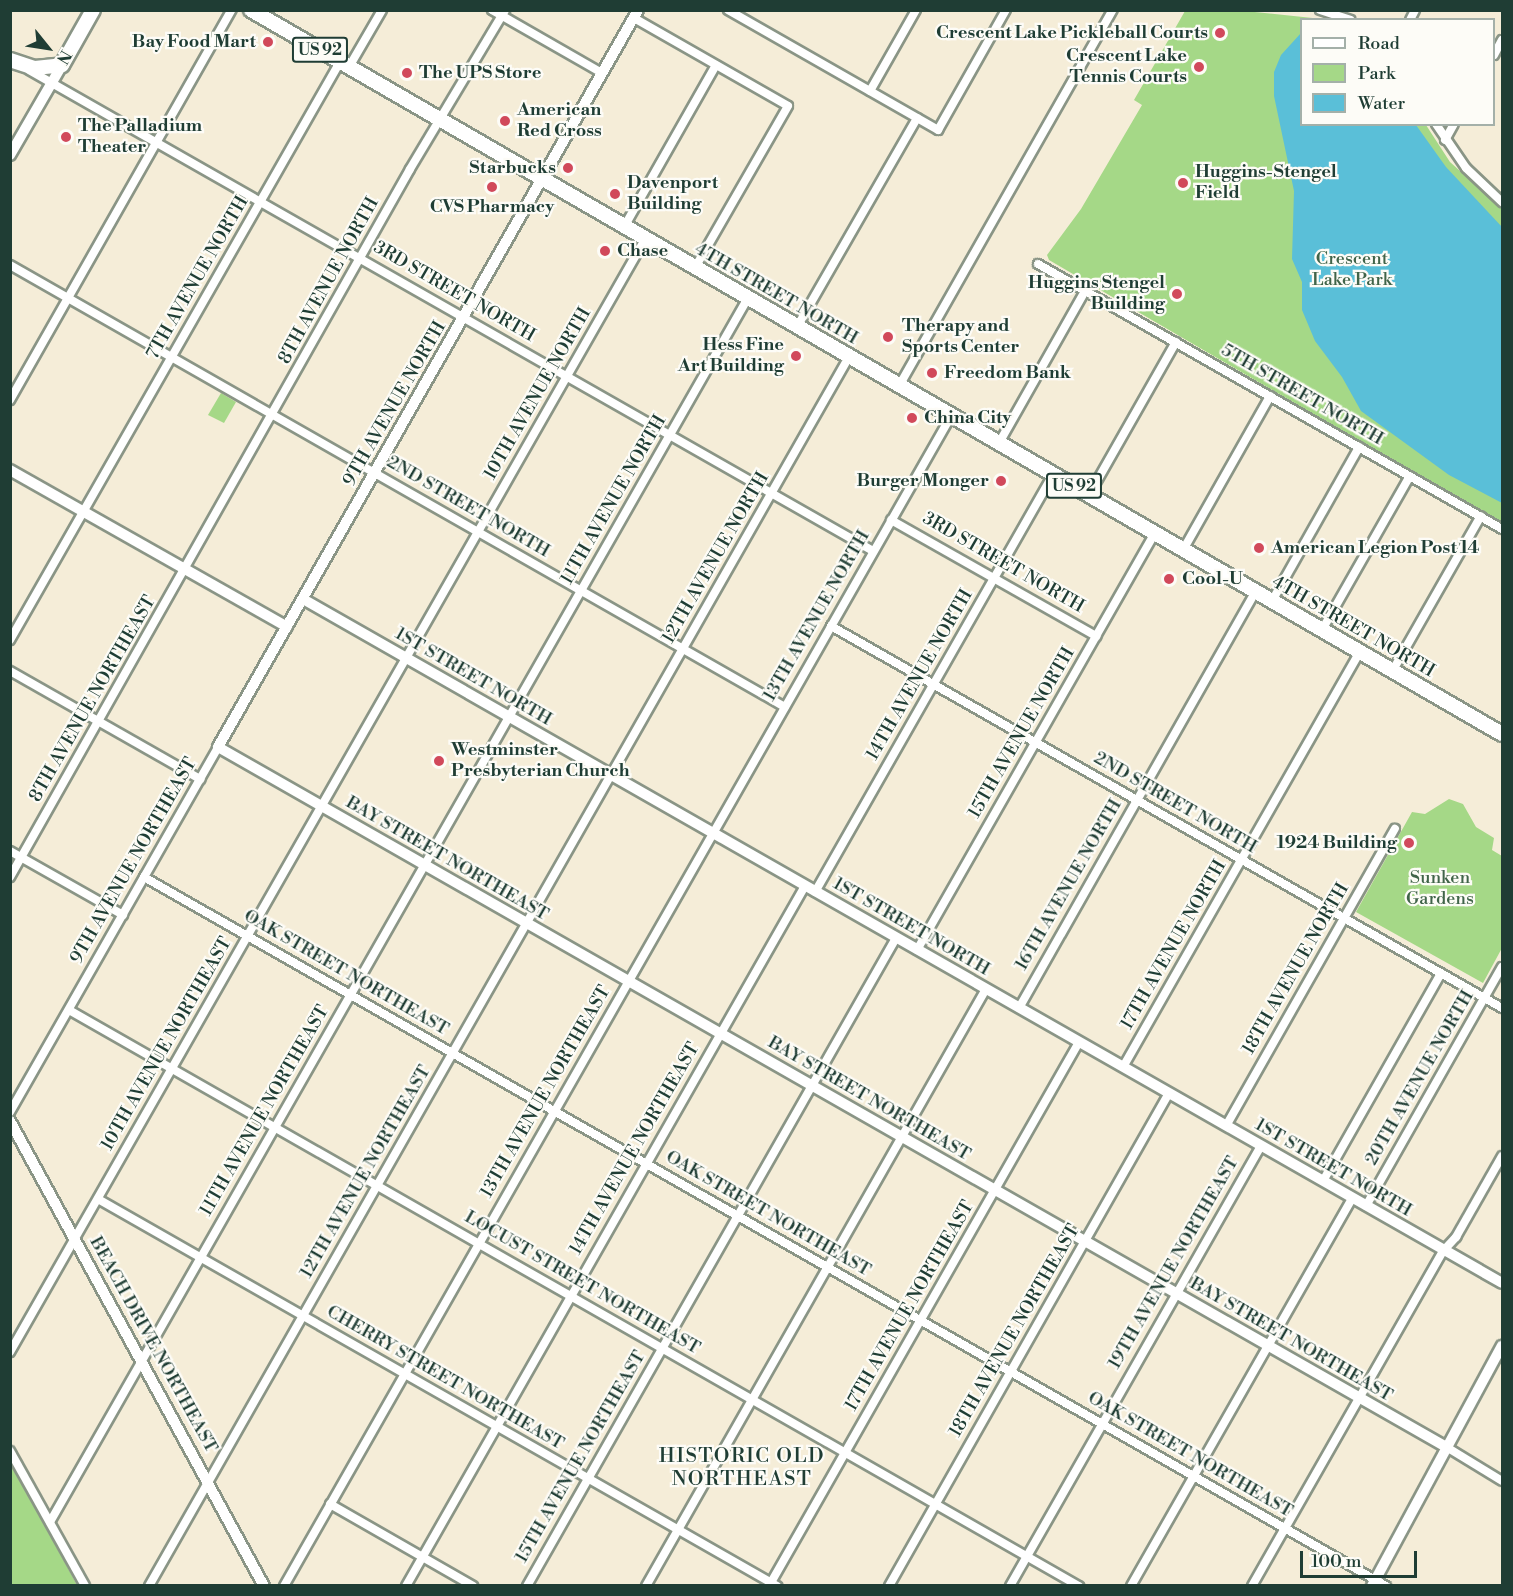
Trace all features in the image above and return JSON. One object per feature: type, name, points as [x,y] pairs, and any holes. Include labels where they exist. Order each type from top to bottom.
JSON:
[{"type":"main road","points":[[62,65],[93,10]]},
{"type":"main road","name":"4TH STREET NORTH","points":[[255,12],[1503,734]]},
{"type":"main road","name":"3RD STREET NORTH","points":[[14,62],[46,69],[62,65]]},
{"type":"street","points":[[10,400],[232,10]]},
{"type":"street","name":"7TH AVENUE NORTH","points":[[10,640],[260,202],[345,64],[382,10]]},
{"type":"street","points":[[492,10],[504,13],[603,73]]},
{"type":"street","points":[[728,10],[938,130],[1006,10]]},
{"type":"street","points":[[870,92],[916,10]]},
{"type":"street","points":[[899,386],[1113,10]]},
{"type":"street","points":[[1320,10],[1344,18]]},
{"type":"street","name":"8TH AVENUE NORTH","points":[[186,569],[360,258],[504,13]]},
{"type":"street","points":[[636,14],[716,65],[788,106],[695,268]]},
{"type":"street","name":"9TH AVENUE NORTH","points":[[287,627],[636,14]]},
{"type":"street","points":[[1495,53],[1503,40]]},
{"type":"street","name":"3RD STREET NORTH","points":[[14,62],[873,551]]},
{"type":"street","points":[[10,155],[62,65]]},
{"type":"street","points":[[624,227],[716,65]]},
{"type":"street","points":[[797,327],[917,118]]},
{"type":"street","points":[[1437,126],[1466,168],[1503,202]]},
{"type":"street","points":[[1445,140],[1453,126]]},
{"type":"street","name":"10TH AVENUE NORTH","points":[[406,658],[645,239]]},
{"type":"street","name":"5TH STREET NORTH","points":[[1038,264],[1503,528]]},
{"type":"street","name":"2ND STREET NORTH","points":[[10,266],[785,707]]},
{"type":"street","points":[[999,443],[1085,291]]},
{"type":"street","name":"11TH AVENUE NORTH","points":[[509,717],[748,298]]},
{"type":"street","points":[[1089,495],[1176,342]]},
{"type":"street","name":"12TH AVENUE NORTH","points":[[611,775],[849,357]]},
{"type":"street","points":[[1183,550],[1270,396]]},
{"type":"street","name":"13TH AVENUE NORTH","points":[[713,833],[951,416]]},
{"type":"street","points":[[1272,600],[1359,447]]},
{"type":"street","points":[[10,470],[287,627]]},
{"type":"street","name":"14TH AVENUE NORTH","points":[[815,892],[1053,475]]},
{"type":"street","points":[[1322,630],[1410,476]]},
{"type":"street","points":[[1393,670],[1481,516]]},
{"type":"street","name":"3RD STREET NORTH","points":[[891,520],[1096,636]]},
{"type":"street","name":"15TH AVENUE NORTH","points":[[917,950],[1155,533]]},
{"type":"street","name":"8TH AVENUE NORTHEAST","points":[[10,877],[186,569]]},
{"type":"street","name":"16TH AVENUE NORTH","points":[[1019,1008],[1256,591]]},
{"type":"street","name":"1ST STREET NORTH","points":[[303,599],[1503,1283]]},
{"type":"street","name":"2ND STREET NORTH","points":[[831,626],[1503,1008]]},
{"type":"street","name":"9TH AVENUE NORTHEAST","points":[[10,1112],[287,627]]},
{"type":"street","name":"17TH AVENUE NORTH","points":[[1123,1067],[1360,652]]},
{"type":"street","name":"10TH AVENUE NORTHEAST","points":[[10,1352],[406,658]]},
{"type":"street","points":[[10,671],[200,779]]},
{"type":"street","name":"11TH AVENUE NORTHEAST","points":[[50,1522],[509,717]]},
{"type":"street","name":"BAY STREET NORTHEAST","points":[[218,747],[1503,1481]]},
{"type":"street","name":"12TH AVENUE NORTHEAST","points":[[149,1586],[611,775]]},
{"type":"street","name":"18TH AVENUE NORTH","points":[[1226,1126],[1395,829]]},
{"type":"street","name":"13TH AVENUE NORTHEAST","points":[[284,1586],[713,833]]},
{"type":"street","points":[[10,851],[123,915]]},
{"type":"street","name":"OAK STREET NORTHEAST","points":[[144,877],[1285,1528],[1373,1582],[1386,1586]]},
{"type":"street","name":"14TH AVENUE NORTHEAST","points":[[406,1586],[805,886]]},
{"type":"street","name":"15TH AVENUE NORTHEAST","points":[[526,1586],[896,938]]},
{"type":"street","name":"20TH AVENUE NORTH","points":[[1366,1206],[1503,967]]},
{"type":"street","points":[[1323,1181],[1441,973]]},
{"type":"street","points":[[646,1586],[986,989]]},
{"type":"street","name":"LOCUST STREET NORTHEAST","points":[[69,1010],[1079,1586]]},
{"type":"street","name":"17TH AVENUE NORTHEAST","points":[[772,1584],[1079,1042]]},
{"type":"street","name":"18TH AVENUE NORTHEAST","points":[[889,1586],[1169,1094]]},
{"type":"street","name":"BEACH DRIVE NORTHEAST","points":[[10,1121],[209,1481],[264,1586]]},
{"type":"street","name":"19TH AVENUE NORTHEAST","points":[[1010,1586],[1261,1146]]},
{"type":"street","points":[[1252,1586],[1444,1250],[1456,1237],[1503,1156]]},
{"type":"street","points":[[1131,1586],[1352,1198]]},
{"type":"street","name":"CHERRY STREET NORTHEAST","points":[[98,1199],[772,1584]]},
{"type":"street","points":[[1373,1582],[1503,1346]]},
{"type":"street","points":[[10,1451],[85,1586]]},
{"type":"street","points":[[330,1504],[473,1586]]},
{"type":"green space","name":"Crescent Lake Park","points":[[1185,11],[1245,11],[1312,18],[1300,18],[1300,126],[1427,126],[1450,162],[1502,209],[1502,524],[1049,260],[1047,255],[1081,209],[1142,105],[1134,100]]},
{"type":"green space","points":[[221,393],[236,402],[224,423],[208,415]]},
{"type":"green space","name":"Sunken Gardens","points":[[1449,799],[1463,804],[1476,827],[1494,838],[1492,850],[1502,856],[1502,948],[1483,983],[1356,912],[1412,812],[1425,814]]},
{"type":"green space","points":[[11,1462],[77,1585],[11,1585]]},
{"type":"water","points":[[1300,34],[1300,126],[1417,126],[1446,167],[1502,227],[1502,503],[1449,475],[1361,411],[1342,377],[1315,341],[1302,310],[1302,282],[1292,259],[1294,191],[1274,96],[1274,72],[1281,55]]},
{"type":"place","name":"Crescent Lake Pickleball Courts","points":[[1220,33]]},
{"type":"place","name":"Bay Food Mart","points":[[268,42]]},
{"type":"place","name":"Crescent Lake Tennis Courts","points":[[1199,67]]},
{"type":"place","name":"The UPS Store","points":[[407,73]]},
{"type":"place","name":"American Red Cross","points":[[505,121]]},
{"type":"place","name":"The Palladium Theater","points":[[66,137]]},
{"type":"place","name":"Starbucks","points":[[568,168]]},
{"type":"place","name":"Huggins-Stengel Field","points":[[1183,183]]},
{"type":"place","name":"CVS Pharmacy","points":[[492,187]]},
{"type":"place","name":"Davenport Building","points":[[615,194]]},
{"type":"place","name":"Chase","points":[[605,251]]},
{"type":"place","name":"Huggins Stengel Building","points":[[1177,294]]},
{"type":"place","name":"Therapy and Sports Center","points":[[888,337]]},
{"type":"place","name":"Hess Fine Art Building","points":[[796,356]]},
{"type":"place","name":"Freedom Bank","points":[[932,373]]},
{"type":"place","name":"China City","points":[[912,418]]},
{"type":"place","name":"Burger Monger","points":[[1001,481]]},
{"type":"place","name":"American Legion Post 14","points":[[1259,548]]},
{"type":"place","name":"Cool-U","points":[[1169,579]]},
{"type":"place","name":"Westminster Presbyterian Church","points":[[439,761]]},
{"type":"place","name":"1924 Building","points":[[1409,843]]},
{"type":"district","name":"HISTORIC OLD NORTHEAST","points":[[742,1468]]}]
